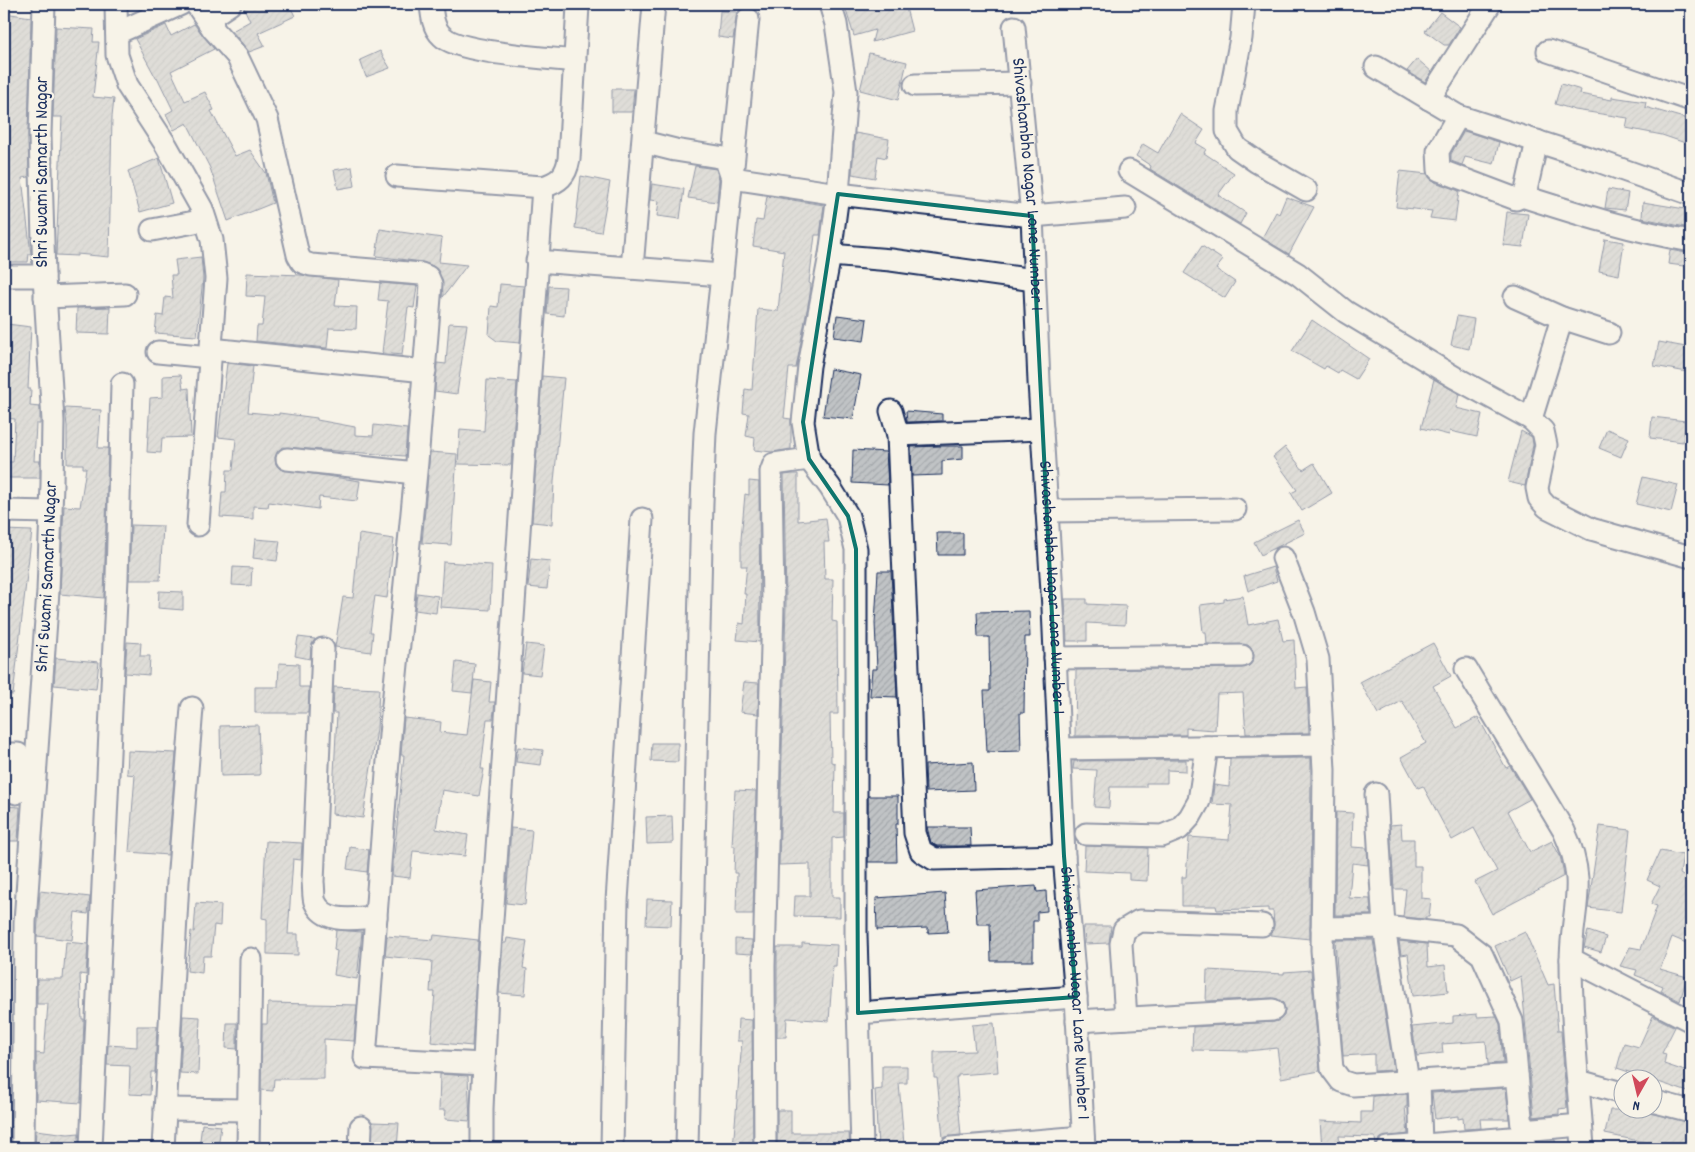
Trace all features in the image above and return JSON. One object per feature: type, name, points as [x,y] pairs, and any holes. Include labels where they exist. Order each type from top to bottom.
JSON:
[{"type":"street","name":"Shri Swami Samarth Nagar","points":[[23,1148],[25,922],[18,793],[51,512],[52,421],[40,135],[44,4]]},
{"type":"street","points":[[116,4],[117,55],[127,85],[166,145],[205,220],[212,240],[216,278],[198,525]]},
{"type":"street","points":[[117,33],[181,4]]},
{"type":"street","points":[[196,4],[237,56],[267,119],[298,255],[302,262],[311,265],[421,274],[428,277],[431,284],[432,294],[416,473],[390,735],[365,1058],[484,1064]]},
{"type":"street","points":[[214,29],[212,16],[230,4]]},
{"type":"street","points":[[431,4],[436,29],[442,37],[452,43],[469,48],[575,61]]},
{"type":"street","points":[[632,268],[654,4]]},
{"type":"street","points":[[830,4],[836,24],[846,92],[838,194],[830,254],[809,366],[803,422],[809,459],[830,487],[848,516],[856,549],[856,934],[862,1148]]},
{"type":"street","points":[[1244,4],[1241,38],[1227,111],[1227,131],[1237,148],[1257,162],[1306,190]]},
{"type":"street","points":[[1429,99],[1490,4]]},
{"type":"street","points":[[397,176],[543,187],[555,183],[567,170],[578,6]]},
{"type":"street","points":[[687,1148],[702,492],[705,434],[748,18]]},
{"type":"street","name":"Shivashambho Nagar Lane Number 1","points":[[1014,28],[1032,216],[1064,856],[1076,997],[1084,1143]]},
{"type":"street","points":[[1548,51],[1691,100]]},
{"type":"street","points":[[1376,67],[1458,116],[1691,194]]},
{"type":"street","points":[[915,85],[1020,83]]},
{"type":"street","points":[[1458,116],[1438,151],[1439,170],[1516,199],[1525,195],[1529,186],[1537,141]]},
{"type":"street","points":[[642,142],[724,158],[732,178]]},
{"type":"street","points":[[1129,171],[1298,274],[1346,312],[1454,377],[1532,418],[1543,432],[1546,445],[1538,488],[1539,498],[1547,507],[1591,529],[1691,557]]},
{"type":"street","points":[[732,178],[838,194],[1032,216],[1126,208]]},
{"type":"street","points":[[482,1148],[484,1064],[543,187]]},
{"type":"street","points":[[1522,196],[1584,216],[1658,235],[1691,241]]},
{"type":"street","points":[[152,230],[205,220]]},
{"type":"street","points":[[830,254],[891,260],[1034,280]]},
{"type":"street","points":[[537,261],[722,275]]},
{"type":"street","points":[[4,276],[45,287],[125,294]]},
{"type":"street","points":[[1515,297],[1562,318],[1609,332]]},
{"type":"street","points":[[1532,418],[1562,318]]},
{"type":"street","points":[[158,352],[211,353],[425,370]]},
{"type":"street","points":[[91,1148],[117,578],[122,384]]},
{"type":"street","points":[[891,411],[898,435],[915,833],[921,851],[934,860],[1064,856]]},
{"type":"street","points":[[898,435],[1042,428]]},
{"type":"street","points":[[287,459],[416,473]]},
{"type":"street","points":[[765,1148],[764,966],[773,604],[770,472],[774,464],[809,459]]},
{"type":"street","points":[[1047,512],[1235,509]]},
{"type":"street","points":[[4,511],[51,512]]},
{"type":"street","points":[[612,1148],[617,901],[642,519]]},
{"type":"street","points":[[1283,558],[1304,612],[1318,658],[1323,745],[1322,950],[1332,1069],[1341,1081],[1354,1086],[1517,1075]]},
{"type":"street","points":[[323,649],[313,882],[315,902],[324,913],[335,919],[376,917]]},
{"type":"street","points":[[1055,658],[1242,656]]},
{"type":"street","points":[[1466,669],[1564,831],[1574,853],[1579,880],[1571,959],[1573,1017],[1583,1148]]},
{"type":"street","points":[[163,1148],[178,882],[192,708]]},
{"type":"street","points":[[1059,749],[1323,745]]},
{"type":"street","points":[[1086,834],[1162,836],[1179,829],[1190,818],[1200,801],[1207,747]]},
{"type":"street","points":[[4,754],[18,754],[18,793]]},
{"type":"street","points":[[1376,794],[1384,927],[1413,1082],[1421,1145]]},
{"type":"street","points":[[1126,1018],[1120,944],[1124,930],[1139,921],[1262,925]]},
{"type":"street","points":[[1322,928],[1384,927],[1456,935],[1482,955],[1512,1021],[1523,1138]]},
{"type":"street","points":[[248,1148],[251,959]]},
{"type":"street","points":[[1571,959],[1691,1021]]},
{"type":"street","points":[[858,1012],[1076,997]]},
{"type":"street","points":[[1077,1021],[1273,1010]]},
{"type":"street","points":[[1579,1081],[1612,1090]]},
{"type":"street","points":[[1662,1104],[1691,1111]]},
{"type":"street","points":[[165,1109],[248,1110]]},
{"type":"street","points":[[1388,1148],[1523,1138],[1581,1124]]},
{"type":"street","points":[[360,1148],[361,1127]]},
{"type":"street","points":[[951,1148],[1084,1143]]},
{"type":"highlighted area","points":[[838,194],[1032,216],[1064,856],[1076,997],[858,1013],[856,549],[848,516],[809,459],[803,422]]},
{"type":"building","points":[[242,4],[289,4],[295,16],[258,33],[265,46],[249,52],[232,31],[250,21]]},
{"type":"building","points":[[844,4],[905,4],[912,31],[872,42],[875,30],[854,36]]},
{"type":"building","points":[[720,11],[737,12],[733,39],[718,37]]},
{"type":"building","points":[[1440,12],[1460,27],[1449,45],[1444,45],[1425,31]]},
{"type":"building","points":[[4,13],[31,17],[28,135],[29,177],[22,178],[31,254],[29,254],[28,262],[6,262]]},
{"type":"building","points":[[194,24],[214,49],[171,71],[185,101],[205,92],[214,110],[211,111],[235,156],[250,150],[266,173],[273,203],[228,221],[210,168],[187,123],[174,130],[166,114],[173,110],[135,39],[166,25],[171,36]]},
{"type":"building","points":[[56,27],[94,29],[93,42],[99,42],[93,97],[114,99],[109,257],[77,254],[77,256],[56,255],[62,117],[53,117]]},
{"type":"building","points":[[380,51],[390,68],[366,77],[360,60]]},
{"type":"building","points":[[869,53],[907,62],[898,100],[860,90]]},
{"type":"building","points":[[1417,59],[1432,72],[1425,82],[1407,71]]},
{"type":"building","points":[[1561,84],[1581,90],[1580,94],[1612,100],[1612,97],[1646,102],[1645,107],[1691,120],[1691,145],[1662,135],[1626,128],[1628,118],[1575,110],[1555,104]]},
{"type":"building","points":[[612,89],[634,89],[632,112],[612,112]]},
{"type":"building","points":[[1180,114],[1204,130],[1196,143],[1206,149],[1204,153],[1234,173],[1218,195],[1246,213],[1240,224],[1150,169],[1151,166],[1136,156],[1143,144],[1158,153]]},
{"type":"building","points":[[1464,131],[1499,142],[1494,164],[1465,157],[1462,165],[1451,161],[1451,154]]},
{"type":"building","points":[[855,133],[889,139],[886,158],[878,156],[875,178],[852,174]]},
{"type":"building","points":[[159,158],[172,203],[140,212],[128,171]]},
{"type":"building","points":[[695,166],[716,169],[719,179],[717,202],[688,198]]},
{"type":"building","points":[[352,167],[355,186],[338,189],[334,170]]},
{"type":"building","points":[[1400,171],[1428,174],[1435,182],[1459,191],[1455,221],[1430,218],[1432,211],[1396,207]]},
{"type":"building","points":[[581,176],[610,182],[601,232],[575,228]]},
{"type":"building","points":[[652,184],[684,189],[680,219],[657,216],[659,201],[650,200]]},
{"type":"building","points":[[1608,189],[1628,193],[1625,210],[1605,208]]},
{"type":"building","points":[[767,196],[824,205],[820,235],[815,235],[809,283],[811,284],[810,294],[796,368],[789,368],[784,418],[791,419],[791,449],[772,452],[754,450],[755,438],[746,436],[749,414],[743,413],[745,389],[752,390],[758,309],[778,311],[784,251],[753,246],[756,220],[763,221]]},
{"type":"building","points":[[1286,197],[1314,207],[1289,254],[1262,238],[1276,212],[1279,214]]},
{"type":"building","points":[[1643,202],[1691,210],[1690,228],[1642,218]]},
{"type":"building","points":[[1507,212],[1528,214],[1523,247],[1503,245]]},
{"type":"building","points":[[380,229],[442,238],[439,262],[467,265],[443,297],[442,279],[433,266],[422,262],[376,256]]},
{"type":"building","points":[[1605,239],[1624,242],[1619,275],[1599,271]]},
{"type":"building","points":[[1202,246],[1223,260],[1216,269],[1235,282],[1225,298],[1184,273]]},
{"type":"building","points":[[1670,250],[1686,253],[1684,266],[1668,264]]},
{"type":"building","points":[[201,257],[203,278],[197,336],[155,333],[157,315],[163,316],[165,297],[173,298],[171,275],[177,275],[175,260]]},
{"type":"building","points":[[247,273],[301,275],[338,280],[335,306],[357,307],[356,329],[329,328],[327,348],[256,341],[257,326],[262,326],[265,297],[246,296]]},
{"type":"building","points":[[380,283],[417,286],[414,308],[408,307],[402,355],[382,353],[388,301],[378,300]]},
{"type":"building","points":[[500,284],[524,286],[520,343],[497,341],[489,335],[491,306],[498,307]]},
{"type":"building","points":[[549,286],[566,287],[564,316],[547,314]]},
{"type":"building","points":[[110,307],[109,334],[76,333],[77,308]]},
{"type":"building","points":[[837,315],[867,319],[864,341],[834,337]]},
{"type":"building","points":[[1457,316],[1474,319],[1469,349],[1451,345]]},
{"type":"building","points":[[1312,320],[1369,359],[1356,379],[1340,370],[1338,373],[1326,366],[1324,369],[1292,351]]},
{"type":"building","points":[[449,323],[467,324],[457,394],[435,391],[437,363],[446,364]]},
{"type":"building","points":[[7,324],[31,327],[28,389],[31,389],[30,406],[40,407],[40,424],[36,424],[34,461],[40,461],[40,478],[8,478],[8,462],[13,462],[15,419],[4,418],[4,345]]},
{"type":"building","points":[[1659,342],[1691,348],[1687,372],[1654,366]]},
{"type":"building","points":[[227,363],[253,366],[248,412],[279,415],[279,413],[317,418],[317,420],[355,427],[355,435],[373,436],[374,425],[407,429],[405,456],[282,447],[275,457],[276,464],[280,469],[360,481],[357,501],[319,497],[318,509],[269,502],[268,507],[253,506],[253,519],[220,517],[222,492],[226,492],[227,470],[233,470],[236,439],[218,437]]},
{"type":"building","points":[[830,369],[861,375],[853,419],[823,416]]},
{"type":"building","points":[[181,375],[183,389],[189,388],[191,437],[162,438],[161,453],[147,452],[150,398],[163,397],[163,376]]},
{"type":"building","points":[[542,376],[564,378],[552,524],[532,522]]},
{"type":"building","points":[[1434,379],[1459,394],[1456,408],[1482,414],[1477,437],[1450,431],[1449,435],[1421,428]]},
{"type":"building","points":[[487,380],[517,382],[511,465],[458,464],[460,429],[484,431]]},
{"type":"building","points":[[65,408],[101,410],[98,448],[108,448],[104,598],[60,594],[64,506],[80,507],[86,468],[83,468],[83,464],[67,464]]},
{"type":"building","points":[[906,411],[942,414],[942,421],[907,422]]},
{"type":"building","points":[[1652,417],[1686,421],[1683,442],[1650,438]]},
{"type":"building","points":[[1607,429],[1629,438],[1621,457],[1599,448]]},
{"type":"building","points":[[1521,431],[1532,437],[1533,445],[1525,486],[1508,482]]},
{"type":"building","points":[[963,446],[963,459],[942,461],[942,475],[912,476],[911,447]]},
{"type":"building","points":[[1285,447],[1303,470],[1314,463],[1332,493],[1302,511],[1291,493],[1297,490],[1273,457]]},
{"type":"building","points":[[853,450],[886,452],[888,485],[852,483]]},
{"type":"building","points":[[430,452],[457,454],[451,545],[422,543]]},
{"type":"building","points":[[798,474],[798,521],[826,518],[829,542],[824,542],[825,579],[833,579],[832,621],[837,622],[838,714],[830,714],[831,762],[835,763],[834,813],[844,813],[844,837],[832,838],[832,897],[840,897],[840,917],[794,916],[795,896],[810,896],[810,864],[779,865],[786,605],[784,475]]},
{"type":"building","points":[[1643,477],[1678,485],[1671,512],[1636,504]]},
{"type":"building","points":[[749,481],[759,482],[760,642],[737,640],[739,623],[744,624],[746,594],[744,594],[747,566],[741,566],[741,539],[745,494],[749,495]]},
{"type":"building","points":[[1298,520],[1305,533],[1261,555],[1254,542]]},
{"type":"building","points":[[131,525],[163,526],[160,580],[129,580]]},
{"type":"building","points":[[4,530],[32,531],[13,695],[4,694]]},
{"type":"building","points":[[937,533],[963,533],[963,555],[938,555]]},
{"type":"building","points":[[359,534],[394,539],[387,598],[375,596],[370,632],[373,632],[371,652],[335,647],[343,597],[353,598]]},
{"type":"building","points":[[255,539],[280,541],[277,561],[253,558]]},
{"type":"building","points":[[531,559],[550,561],[547,589],[528,587]]},
{"type":"building","points":[[443,562],[492,565],[490,610],[440,607]]},
{"type":"building","points":[[233,567],[252,568],[251,586],[232,585]]},
{"type":"building","points":[[1273,567],[1277,581],[1248,591],[1244,576]]},
{"type":"building","points":[[878,571],[891,571],[897,697],[870,696],[872,669],[877,669],[875,623]]},
{"type":"building","points":[[159,591],[183,592],[183,610],[158,608]]},
{"type":"building","points":[[417,593],[438,596],[436,613],[415,610]]},
{"type":"building","points":[[1243,596],[1248,625],[1278,619],[1283,641],[1294,640],[1296,688],[1307,687],[1309,733],[1246,734],[1243,693],[1217,694],[1215,730],[1186,728],[1186,735],[1075,736],[1076,670],[1242,668],[1249,666],[1254,655],[1248,645],[1207,644],[1206,632],[1203,632],[1200,605],[1224,602],[1224,599]]},
{"type":"building","points":[[1065,599],[1087,599],[1087,604],[1126,606],[1125,625],[1087,623],[1087,641],[1067,641]]},
{"type":"building","points":[[1029,611],[1030,637],[1025,637],[1024,713],[1020,713],[1021,751],[987,752],[984,691],[990,691],[989,637],[978,637],[977,612]]},
{"type":"building","points":[[298,637],[315,639],[311,648],[310,659],[295,656]]},
{"type":"building","points":[[127,642],[141,643],[140,656],[150,656],[149,675],[125,673]]},
{"type":"building","points":[[1433,643],[1451,676],[1433,686],[1457,728],[1478,717],[1506,768],[1510,766],[1530,799],[1508,811],[1530,852],[1552,841],[1560,856],[1563,869],[1564,876],[1492,914],[1475,882],[1497,871],[1474,828],[1452,840],[1423,786],[1418,788],[1401,757],[1426,743],[1402,701],[1378,714],[1360,682]]},
{"type":"building","points":[[526,644],[544,646],[540,675],[522,673]]},
{"type":"building","points":[[56,658],[99,662],[96,689],[54,685]]},
{"type":"building","points":[[456,662],[475,664],[472,693],[453,691]]},
{"type":"building","points":[[279,663],[299,664],[299,687],[309,687],[308,713],[255,713],[255,687],[278,687]]},
{"type":"building","points":[[474,680],[491,682],[489,702],[495,702],[493,719],[487,719],[481,769],[484,769],[479,796],[442,790],[436,829],[468,835],[465,856],[413,851],[410,878],[392,876],[404,755],[401,755],[404,718],[441,722],[440,732],[467,735]]},
{"type":"building","points":[[744,682],[759,683],[758,714],[740,712]]},
{"type":"building","points":[[334,687],[379,689],[377,729],[363,818],[332,814],[337,713],[333,713]]},
{"type":"building","points":[[258,725],[260,775],[221,776],[220,726]]},
{"type":"building","points":[[652,743],[678,743],[678,762],[651,761]]},
{"type":"building","points":[[518,747],[543,750],[541,765],[516,762]]},
{"type":"building","points":[[128,751],[176,753],[168,855],[129,852],[135,775],[127,774]]},
{"type":"building","points":[[1311,758],[1310,939],[1270,935],[1274,925],[1273,911],[1268,911],[1268,908],[1217,910],[1216,906],[1182,906],[1182,877],[1186,877],[1189,837],[1229,840],[1232,805],[1212,804],[1214,785],[1229,787],[1230,759]]},
{"type":"building","points":[[1186,760],[1186,771],[1167,770],[1167,783],[1146,783],[1146,787],[1110,787],[1109,808],[1094,807],[1097,770],[1073,769],[1074,761]]},
{"type":"building","points":[[973,762],[974,790],[926,792],[925,765]]},
{"type":"building","points":[[735,790],[756,791],[753,914],[736,914],[737,873],[734,873],[735,846],[732,846]]},
{"type":"building","points":[[868,796],[898,796],[898,824],[896,824],[897,862],[868,862]]},
{"type":"building","points":[[4,806],[20,807],[18,841],[4,841]]},
{"type":"building","points":[[1336,812],[1353,813],[1352,847],[1367,848],[1368,865],[1352,863],[1349,898],[1370,899],[1371,915],[1335,915]]},
{"type":"building","points":[[672,816],[673,843],[647,844],[646,817]]},
{"type":"building","points":[[1401,824],[1402,839],[1414,839],[1414,866],[1421,866],[1421,898],[1431,899],[1429,917],[1425,917],[1425,919],[1403,917],[1406,889],[1394,889],[1390,825]]},
{"type":"building","points":[[1600,826],[1630,830],[1621,912],[1588,908]]},
{"type":"building","points":[[927,827],[970,827],[971,846],[937,846],[931,843]]},
{"type":"building","points":[[511,828],[532,830],[525,905],[506,903]]},
{"type":"building","points":[[266,841],[302,843],[301,860],[293,859],[288,934],[298,934],[298,955],[267,954],[267,919],[262,918]]},
{"type":"building","points":[[1085,846],[1148,848],[1147,881],[1129,880],[1129,873],[1084,871]]},
{"type":"building","points":[[350,847],[369,850],[367,872],[347,869]]},
{"type":"building","points":[[1660,851],[1683,855],[1680,874],[1691,881],[1691,945],[1672,937],[1660,969],[1687,977],[1680,1001],[1661,991],[1663,986],[1635,975],[1637,970],[1620,966],[1630,947],[1641,949],[1657,906],[1651,904],[1660,886],[1647,880]]},
{"type":"building","points":[[1036,886],[1037,892],[1046,891],[1047,911],[1037,912],[1037,921],[1033,921],[1033,961],[991,961],[990,924],[977,924],[975,890]]},
{"type":"building","points":[[40,891],[90,897],[88,914],[75,912],[72,940],[37,936]]},
{"type":"building","points":[[945,893],[948,932],[928,933],[928,928],[877,930],[876,898]]},
{"type":"building","points":[[647,899],[672,900],[671,926],[646,925]]},
{"type":"building","points":[[196,903],[221,905],[220,926],[214,925],[211,956],[203,956],[202,973],[187,971],[191,931],[194,932]]},
{"type":"building","points":[[1084,926],[1111,926],[1109,943],[1085,944]]},
{"type":"building","points":[[336,930],[362,932],[357,979],[334,975],[337,951],[334,950]]},
{"type":"building","points":[[1588,931],[1606,937],[1601,952],[1584,947]]},
{"type":"building","points":[[1525,932],[1548,985],[1554,984],[1558,1031],[1561,1031],[1567,1108],[1559,1109],[1559,1114],[1534,1117],[1521,976],[1510,981],[1495,946]]},
{"type":"building","points":[[434,935],[478,940],[472,1046],[431,1042],[435,992],[430,992],[432,961],[385,956],[387,936],[433,940]]},
{"type":"building","points":[[507,938],[527,941],[523,968],[527,969],[525,995],[499,993],[503,943],[506,943]]},
{"type":"building","points":[[735,939],[752,940],[752,954],[735,953]]},
{"type":"building","points":[[1335,940],[1373,940],[1394,1070],[1374,1071],[1374,1054],[1343,1056]]},
{"type":"building","points":[[1399,941],[1427,944],[1428,967],[1445,965],[1448,992],[1413,996],[1408,954],[1401,955]]},
{"type":"building","points":[[66,942],[88,944],[86,975],[80,974],[82,1019],[84,1019],[81,1103],[36,1100],[36,1053],[44,1054],[48,1004],[37,1004],[37,979],[63,979]]},
{"type":"building","points":[[802,943],[837,945],[836,966],[833,966],[829,1021],[787,1018],[786,1037],[777,1037],[777,947],[802,947]]},
{"type":"building","points":[[1207,970],[1284,974],[1284,972],[1311,970],[1320,1071],[1281,1078],[1277,1048],[1248,1051],[1192,1050],[1193,1027],[1274,1022],[1284,1016],[1283,1003],[1273,998],[1206,1001]]},
{"type":"building","points":[[268,1003],[357,1005],[354,1041],[324,1039],[324,1079],[274,1079],[273,1091],[261,1090],[262,1024],[267,1024]]},
{"type":"building","points":[[1477,1014],[1477,1017],[1496,1016],[1500,1024],[1503,1063],[1488,1064],[1486,1041],[1442,1044],[1443,1053],[1417,1056],[1412,1027],[1453,1023],[1453,1016]]},
{"type":"building","points":[[183,1016],[200,1017],[198,1074],[180,1073]]},
{"type":"building","points":[[1653,1016],[1675,1027],[1662,1053],[1666,1054],[1664,1064],[1691,1073],[1691,1093],[1662,1083],[1662,1070],[1623,1070],[1617,1068],[1624,1043],[1639,1047]]},
{"type":"building","points":[[738,1019],[752,1020],[753,1148],[733,1148],[742,1041],[737,1041]]},
{"type":"building","points":[[227,1023],[237,1023],[237,1049],[226,1048]]},
{"type":"building","points":[[994,1023],[998,1072],[958,1075],[956,1077],[961,1135],[943,1138],[937,1078],[934,1078],[934,1052],[975,1051],[972,1025]]},
{"type":"building","points":[[137,1026],[157,1026],[155,1072],[151,1072],[150,1095],[129,1094],[130,1066],[107,1065],[108,1045],[137,1047]]},
{"type":"building","points":[[882,1066],[907,1066],[907,1083],[899,1083],[904,1145],[878,1148],[875,1090],[882,1089]]},
{"type":"building","points":[[440,1074],[468,1076],[470,1121],[445,1119],[446,1110],[439,1110]]},
{"type":"building","points":[[1506,1088],[1509,1119],[1480,1119],[1481,1128],[1464,1129],[1463,1118],[1458,1119],[1458,1116],[1435,1119],[1432,1093]]},
{"type":"building","points":[[1407,1094],[1407,1107],[1405,1107],[1408,1134],[1381,1138],[1376,1148],[1375,1137],[1339,1136],[1340,1148],[1322,1148],[1320,1121],[1361,1123],[1361,1112],[1372,1112],[1373,1096]]},
{"type":"building","points":[[777,1110],[791,1110],[791,1133],[849,1133],[850,1148],[777,1148]]},
{"type":"building","points":[[1610,1110],[1612,1110],[1612,1120],[1662,1120],[1662,1116],[1691,1123],[1691,1148],[1673,1148],[1605,1134]]},
{"type":"building","points":[[372,1122],[399,1123],[397,1148],[372,1148]]},
{"type":"building","points":[[202,1124],[221,1126],[218,1148],[199,1148]]},
{"type":"building","points":[[4,1127],[11,1128],[11,1148],[4,1148]]},
{"type":"building","points":[[36,1130],[68,1134],[79,1133],[79,1148],[35,1148]]},
{"type":"building","points":[[1555,1140],[1556,1148],[1536,1148],[1536,1141]]}]
